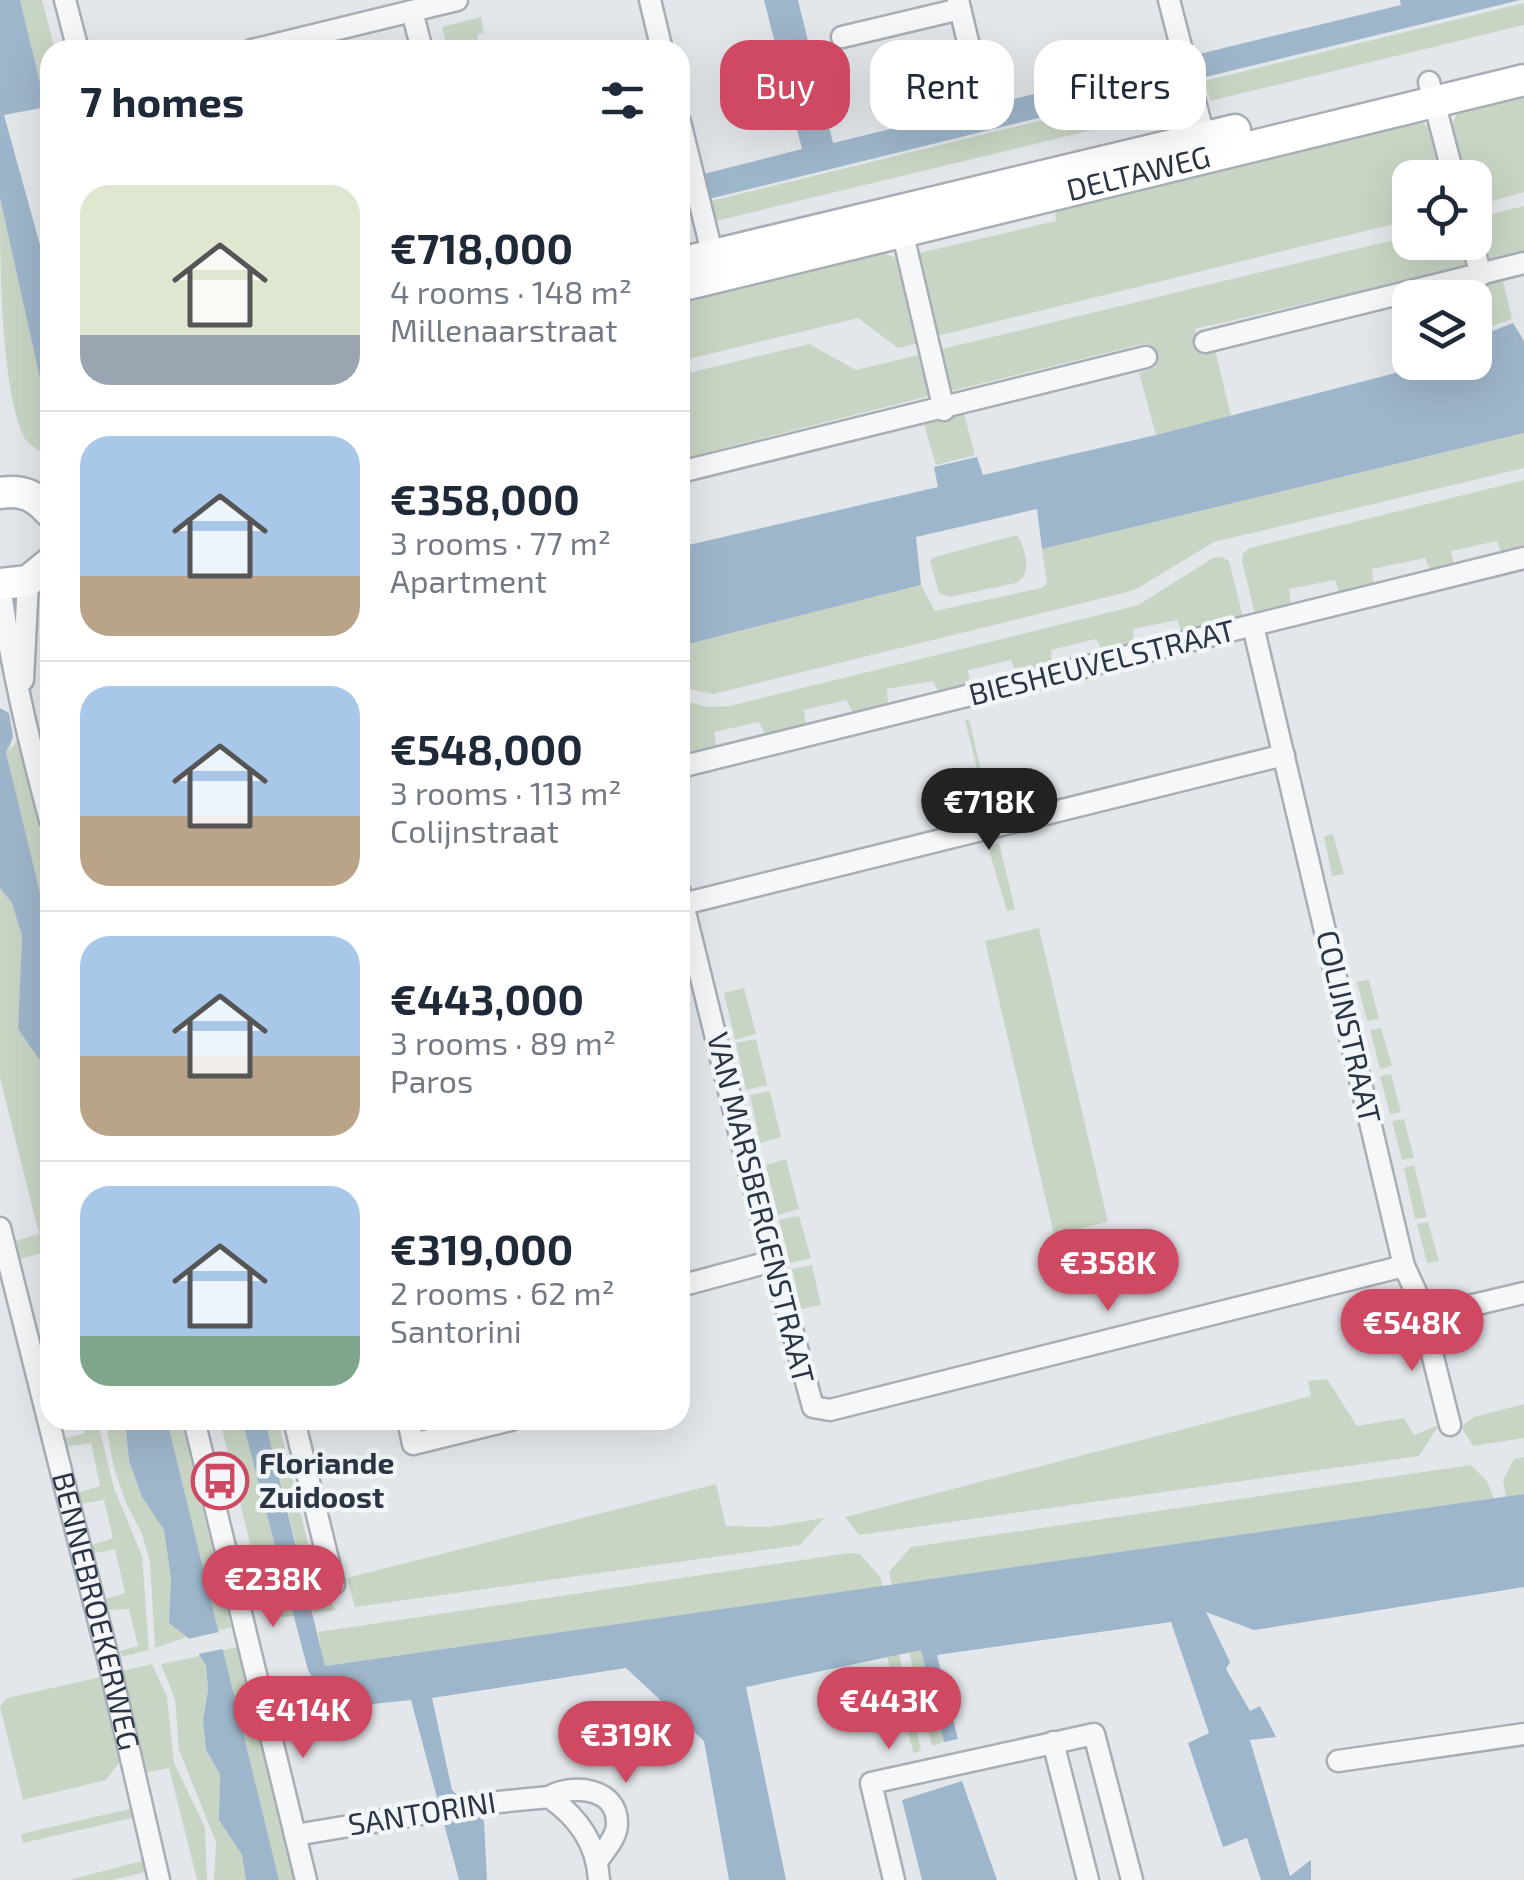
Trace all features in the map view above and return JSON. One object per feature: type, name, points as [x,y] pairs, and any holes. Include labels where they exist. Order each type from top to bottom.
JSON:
[{"type":"street","points":[[65,0],[75,40]]},
{"type":"street","points":[[293,40],[457,0]]},
{"type":"street","points":[[650,0],[660,40]]},
{"type":"street","points":[[1169,0],[1206,147]]},
{"type":"street","points":[[842,37],[959,4],[968,40]]},
{"type":"street","points":[[412,11],[419,40]]},
{"type":"street","name":"DELTAWEG","points":[[690,280],[715,266],[1431,92],[1524,59]]},
{"type":"street","name":"DELTAWEG","points":[[1431,92],[1524,80]]},
{"type":"street","points":[[1431,92],[1449,160]]},
{"type":"street","points":[[690,161],[715,266]]},
{"type":"street","points":[[900,222],[944,410]]},
{"type":"street","points":[[1476,260],[1480,275]]},
{"type":"street","name":"DELTAWEG","points":[[690,264],[715,266]]},
{"type":"street","points":[[1205,342],[1524,264]]},
{"type":"street","points":[[690,470],[944,410],[1146,357]]},
{"type":"street","points":[[4,487],[40,500]]},
{"type":"street","name":"BIESHEUVELSTRAAT","points":[[690,765],[1524,558]]},
{"type":"street","points":[[20,578],[6,637],[40,785]]},
{"type":"street","name":"COLIJNSTRAAT","points":[[1253,626],[1404,1266],[1427,1316],[1450,1426]]},
{"type":"street","points":[[690,896],[1284,755]]},
{"type":"street","name":"VAN MARSBERGENSTRAAT","points":[[690,934],[813,1407],[830,1410],[1404,1266]]},
{"type":"street","name":"BENNEBROEKERWEG","points":[[0,1228],[40,1387]]},
{"type":"street","points":[[690,1283],[773,1261]]},
{"type":"street","points":[[1427,1316],[1524,1294]]},
{"type":"street","name":"BENNEBROEKERWEG","points":[[51,1430],[160,1880]]},
{"type":"street","points":[[196,1430],[306,1880]]},
{"type":"street","points":[[296,1430],[334,1584]]},
{"type":"street","points":[[410,1430],[414,1444],[470,1430]]},
{"type":"street","points":[[894,1880],[871,1782],[1094,1734],[1132,1880]]},
{"type":"street","points":[[1338,1761],[1523,1737]]},
{"type":"street","points":[[1053,1742],[1088,1880]]},
{"type":"street","name":"SANTORINI","points":[[295,1835],[488,1802],[550,1797],[562,1790],[579,1788],[591,1790],[609,1804],[618,1822],[599,1870]]},
{"type":"street","name":"SANTORINI","points":[[550,1797],[584,1830],[599,1870]]},
{"type":"green space","points":[[20,0],[42,0],[52,40],[40,40],[40,82]]},
{"type":"green space","points":[[1524,3],[1524,25],[1210,101],[1206,81]]},
{"type":"green space","points":[[481,17],[484,33],[478,34],[478,40],[445,40],[442,27]]},
{"type":"green space","points":[[1524,91],[1524,192],[1492,201],[1492,160],[1459,160],[1451,127],[1460,106]]},
{"type":"green space","points":[[1409,116],[1434,129],[1442,160],[1392,160],[1392,224],[937,336],[915,254],[1056,221],[1054,205]]},
{"type":"green space","points":[[1034,122],[1034,130],[1092,130],[716,221],[711,201]]},
{"type":"green space","points":[[0,198],[40,379],[40,452],[25,439],[11,389],[0,255]]},
{"type":"green space","points":[[1524,206],[1524,252],[1492,260],[1492,214]]},
{"type":"green space","points":[[1392,240],[1392,260],[1467,260],[1469,266],[1392,280],[1392,284],[1195,329],[1202,355],[1215,350],[1231,416],[1156,435],[1139,373],[1156,367],[1147,343],[947,392],[938,350]]},
{"type":"green space","points":[[867,247],[896,258],[919,343],[898,348],[858,318],[690,359],[690,291]]},
{"type":"green space","points":[[1502,277],[1512,319],[1492,326],[1492,280]]},
{"type":"green space","points":[[809,344],[856,370],[918,355],[929,396],[690,456],[690,373]]},
{"type":"green space","points":[[964,413],[975,455],[936,465],[923,421]]},
{"type":"green space","points":[[1524,433],[1524,468],[1214,542],[1124,593],[713,694],[690,689],[690,643],[921,585],[935,611],[1041,588],[1047,584],[1042,549]]},
{"type":"green space","points":[[1524,480],[1524,548],[1502,554],[1497,541],[1451,551],[1454,565],[1431,572],[1425,558],[1372,569],[1374,586],[1339,593],[1335,580],[1289,589],[1291,603],[1255,614],[1242,561],[1243,553],[1250,548]]},
{"type":"green space","points":[[1017,535],[1026,568],[1016,583],[949,597],[939,593],[930,561],[934,557]]},
{"type":"green space","points":[[1213,558],[1229,561],[1243,617],[1182,633],[1177,620],[1133,629],[1134,644],[1104,653],[1096,639],[1051,650],[1052,664],[1017,674],[1011,660],[968,670],[970,685],[940,694],[933,681],[887,689],[888,706],[855,716],[846,700],[804,710],[806,726],[766,736],[759,722],[714,732],[716,745],[690,752],[690,702],[730,706],[1127,608],[1140,604]]},
{"type":"green space","points":[[969,719],[992,817],[989,818],[965,720]]},
{"type":"green space","points":[[14,736],[18,737],[40,830],[40,893],[6,752]]},
{"type":"green space","points":[[1333,834],[1344,874],[1332,876],[1324,836]]},
{"type":"green space","points":[[999,843],[1015,909],[1007,911],[988,847]]},
{"type":"green space","points":[[0,888],[12,903],[22,936],[18,1029],[40,1061],[40,1254],[20,1259],[15,1241],[39,1234],[0,1078]]},
{"type":"green space","points":[[1039,928],[1108,1222],[1054,1234],[985,941]]},
{"type":"green space","points":[[1369,980],[1379,1019],[1367,1021],[1357,982]]},
{"type":"green space","points":[[744,988],[756,1034],[735,1040],[724,993]]},
{"type":"green space","points":[[1381,1028],[1392,1066],[1380,1069],[1370,1030]]},
{"type":"green space","points":[[756,1039],[767,1085],[746,1090],[736,1043]]},
{"type":"green space","points":[[1391,1074],[1401,1112],[1390,1114],[1380,1076]]},
{"type":"green space","points":[[770,1091],[781,1137],[760,1143],[750,1095]]},
{"type":"green space","points":[[1404,1119],[1414,1158],[1402,1160],[1392,1121]]},
{"type":"green space","points":[[786,1159],[799,1209],[778,1215],[766,1165]]},
{"type":"green space","points":[[1414,1165],[1427,1217],[1415,1219],[1404,1168]]},
{"type":"green space","points":[[799,1216],[811,1258],[790,1263],[779,1220]]},
{"type":"green space","points":[[1428,1222],[1439,1261],[1427,1263],[1417,1224]]},
{"type":"green space","points":[[812,1265],[821,1305],[801,1309],[792,1269]]},
{"type":"green space","points":[[1327,1379],[1357,1426],[1404,1418],[1414,1435],[1439,1425],[1419,1456],[859,1535],[845,1517],[1311,1396],[1308,1381]]},
{"type":"green space","points":[[1524,1404],[1524,1438],[1473,1446],[1461,1427],[1474,1417]]},
{"type":"green space","points":[[85,1430],[100,1430],[114,1488],[142,1556],[149,1650],[121,1657],[120,1651],[138,1646],[129,1609],[104,1610],[102,1600],[125,1593],[115,1549],[90,1554],[89,1546],[113,1538],[104,1500],[79,1504],[77,1493],[100,1486],[91,1443],[65,1447],[63,1439]]},
{"type":"green space","points":[[107,1430],[126,1430],[129,1461],[142,1497],[164,1530],[171,1579],[169,1622],[187,1637],[155,1648],[150,1562],[114,1468]]},
{"type":"green space","points":[[169,1430],[183,1430],[231,1628],[218,1630]]},
{"type":"green space","points":[[222,1430],[245,1430],[294,1616],[274,1618],[267,1614]]},
{"type":"green space","points":[[267,1430],[280,1430],[312,1560],[335,1610],[313,1613]]},
{"type":"green space","points":[[1524,1457],[1524,1494],[1506,1497],[1503,1480],[1514,1459]]},
{"type":"green space","points":[[1471,1465],[1487,1481],[1494,1499],[892,1585],[889,1572],[911,1547]]},
{"type":"green space","points":[[716,1484],[726,1526],[768,1527],[824,1518],[800,1545],[355,1607],[347,1578]]},
{"type":"green space","points":[[860,1554],[880,1577],[883,1587],[324,1666],[318,1632]]},
{"type":"green space","points":[[242,1646],[298,1880],[279,1880],[223,1650]]},
{"type":"green space","points":[[921,1649],[944,1742],[932,1746],[909,1652]]},
{"type":"green space","points":[[899,1654],[921,1750],[914,1754],[887,1657]]},
{"type":"green space","points":[[200,1656],[206,1665],[208,1690],[203,1720],[206,1750],[220,1774],[219,1820],[242,1855],[246,1880],[214,1880],[216,1842],[179,1750],[175,1699],[161,1664]]},
{"type":"green space","points":[[152,1664],[167,1697],[174,1763],[205,1827],[207,1880],[197,1880],[169,1768],[144,1773],[119,1672]]},
{"type":"green space","points":[[101,1677],[121,1760],[106,1780],[23,1800],[0,1706],[7,1698]]},
{"type":"green space","points":[[134,1808],[136,1817],[23,1843],[21,1834]]},
{"type":"green space","points":[[146,1860],[149,1871],[112,1880],[69,1880]]},
{"type":"water","points":[[0,0],[20,0],[40,82],[40,108],[4,115],[40,245],[40,379],[0,198]]},
{"type":"water","points":[[764,0],[798,0],[808,40],[774,40]]},
{"type":"water","points":[[1400,0],[1520,0],[1206,77],[1206,52],[1401,5]]},
{"type":"water","points":[[1034,94],[1034,119],[1014,124],[1014,99]]},
{"type":"water","points":[[797,130],[830,130],[833,143],[887,130],[990,130],[690,204],[690,177],[802,149]]},
{"type":"water","points":[[1513,323],[1524,341],[1524,433],[1042,549],[1037,509],[916,537],[921,585],[690,643],[690,545],[938,487],[934,467],[977,457],[983,475],[1392,374],[1392,380],[1492,380],[1492,331]]},
{"type":"water","points":[[40,705],[40,730],[14,736],[6,752],[40,893],[40,1061],[18,1029],[22,936],[12,903],[0,888],[0,708],[9,713]]},
{"type":"water","points":[[126,1430],[169,1430],[279,1880],[246,1880],[242,1855],[219,1820],[220,1774],[206,1750],[203,1720],[208,1690],[206,1665],[187,1637],[169,1623],[171,1579],[164,1530],[142,1497],[129,1461]]},
{"type":"water","points":[[245,1430],[267,1430],[325,1666],[1524,1494],[1524,1587],[1254,1630],[1206,1612],[1230,1662],[1226,1669],[1250,1711],[1260,1706],[1276,1737],[1250,1740],[1290,1876],[1311,1860],[1311,1880],[1261,1880],[1247,1838],[1223,1847],[1188,1743],[1209,1733],[1171,1622],[937,1655],[958,1739],[944,1742],[921,1650],[746,1687],[786,1880],[729,1880],[704,1741],[626,1668],[432,1698],[452,1790],[484,1821],[487,1880],[459,1880],[411,1700],[325,1709],[322,1693],[308,1670]]},
{"type":"water","points":[[962,1781],[997,1880],[922,1880],[902,1800]]},
{"type":"pier","points":[[40,699],[40,736],[17,741],[9,751],[13,736],[9,713],[0,703],[9,707]]},
{"type":"pier","points":[[224,1631],[228,1648],[193,1655],[183,1640]]},
{"type":"place","name":"Floriande Zuidoost","points":[[220,1481]]}]
